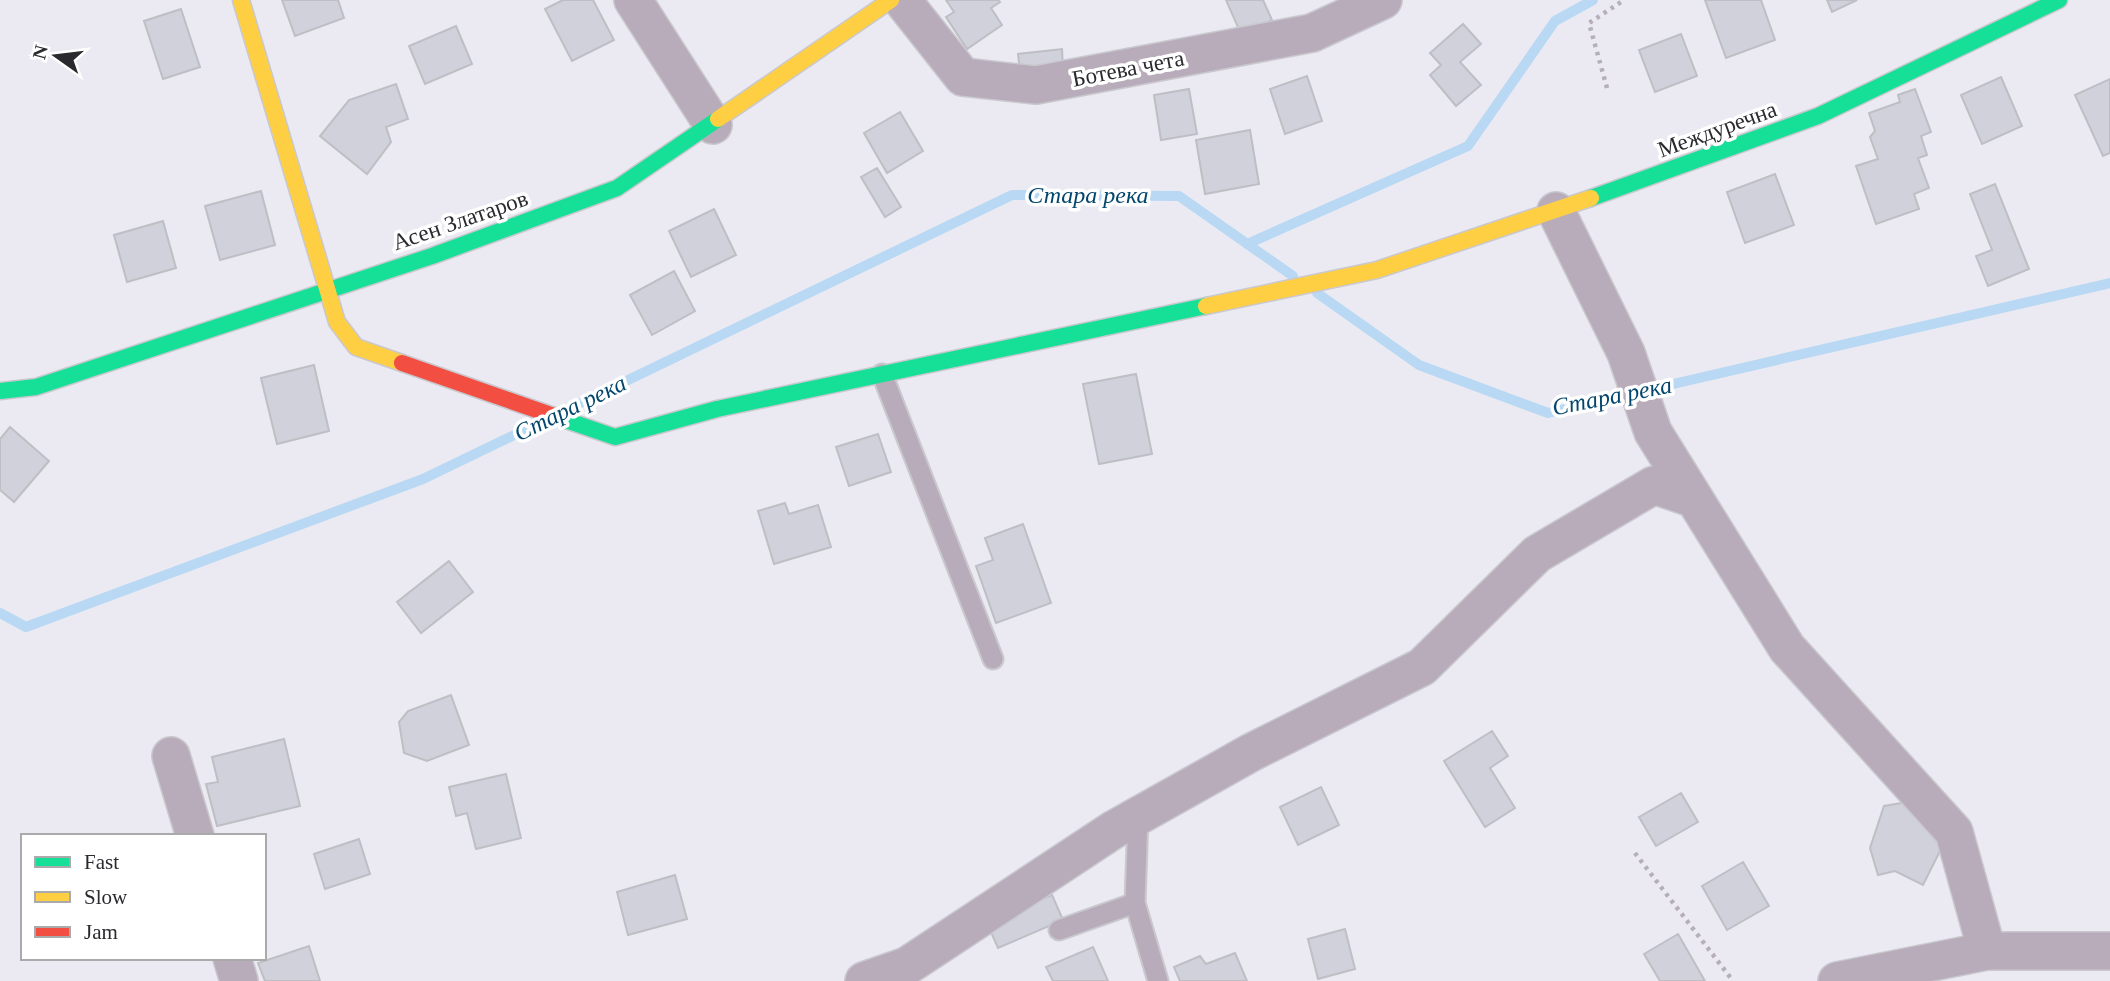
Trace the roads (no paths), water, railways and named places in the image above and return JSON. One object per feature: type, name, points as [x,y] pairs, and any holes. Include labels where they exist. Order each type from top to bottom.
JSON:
[{"type":"street","points":[[241,0],[327,289]]},
{"type":"street","points":[[634,0],[713,125]]},
{"type":"street","name":"Асен Златаров","points":[[0,391],[36,387],[432,256],[617,188],[713,125],[891,0]]},
{"type":"street","name":"Ботева чета","points":[[902,0],[963,77],[1036,85],[1312,33],[1383,0]]},
{"type":"street","name":"Междуречна","points":[[327,289],[337,322],[356,347],[615,437],[717,409],[1377,270],[1556,211],[1818,116],[2059,0]]},
{"type":"street","points":[[1556,211],[1626,353],[1653,432],[1787,648],[1954,832],[1987,951]]},
{"type":"street","points":[[864,981],[907,966],[1138,816],[1252,752],[1422,667],[1537,554],[1654,485],[1692,498]]},
{"type":"street","points":[[172,756],[194,834]]},
{"type":"street","points":[[1837,981],[1987,951],[2110,951]]},
{"type":"street","points":[[233,960],[239,981]]},
{"type":"lane","points":[[882,374],[993,659]]},
{"type":"lane","points":[[1138,816],[1135,903],[1158,981]]},
{"type":"lane","points":[[1059,930],[1135,903]]},
{"type":"waterway","points":[[1247,244],[1468,146],[1555,21],[1593,0]]},
{"type":"waterway","name":"Стара река","points":[[568,409],[1012,195],[1179,196],[1293,276]]},
{"type":"waterway","name":"Стара река","points":[[1647,390],[2110,283]]},
{"type":"waterway","name":"Стара река","points":[[1317,293],[1419,365],[1548,413],[1632,393]]},
{"type":"waterway","name":"Стара река","points":[[0,613],[26,627],[423,479],[541,422]]}]
